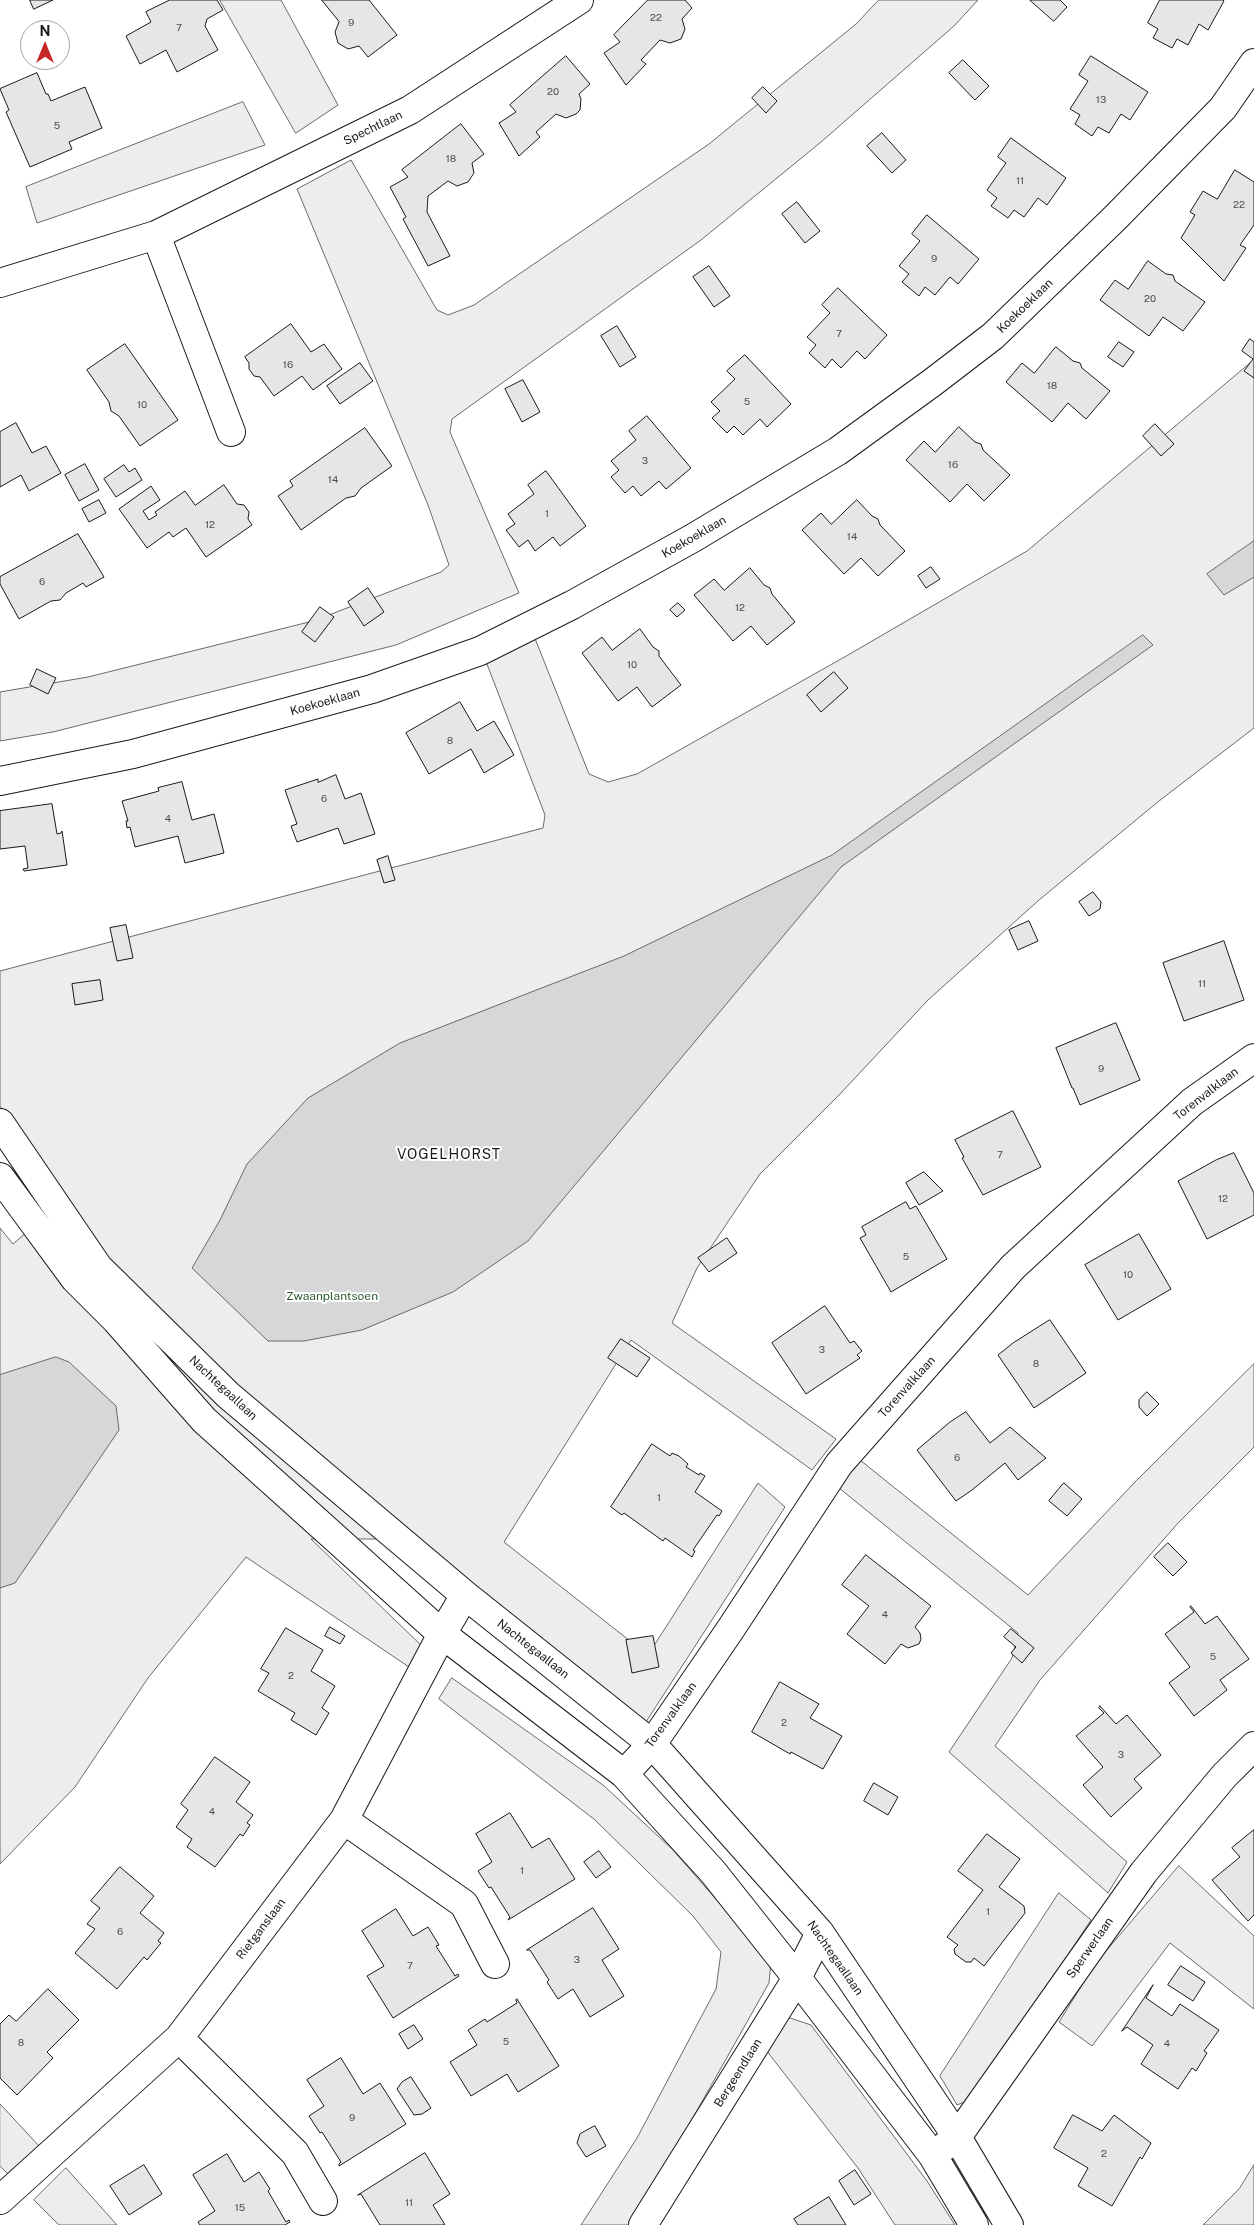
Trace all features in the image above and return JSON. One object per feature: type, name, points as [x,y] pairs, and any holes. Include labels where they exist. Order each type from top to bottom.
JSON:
[{"type":"street","name":"Spechtlaan","points":[[0,283],[156,235],[410,110],[579,0]]},
{"type":"street","name":"Koekoeklaan","points":[[0,781],[133,754],[372,689],[480,651],[572,605],[693,538],[838,451],[994,336],[1115,218],[1223,108],[1254,63]]},
{"type":"street","points":[[156,235],[231,432]]},
{"type":"street","name":"Torenvalklaan","points":[[624,1774],[652,1744],[730,1630],[839,1464],[1013,1267],[1192,1102],[1254,1058]]},
{"type":"street","name":"Nachtegaallaan","points":[[0,1123],[98,1267],[228,1395],[465,1595],[652,1744],[820,1933],[957,2137],[1009,2225]]},
{"type":"street","points":[[0,1176],[75,1279],[116,1320],[204,1420],[442,1634],[624,1774],[713,1872],[797,1978],[933,2156],[974,2225]]},
{"type":"street","name":"Rietganslaan","points":[[0,2200],[179,2038],[344,1820],[442,1634],[465,1595]]},
{"type":"street","name":"Sperwerlaan","points":[[933,2156],[957,2137],[1144,1872],[1224,1776],[1254,1746]]},
{"type":"street","points":[[344,1820],[464,1904],[495,1964]]},
{"type":"street","name":"Bergeendlaan","points":[[656,2220],[797,1978],[820,1933]]},
{"type":"street","points":[[179,2038],[295,2153],[324,2201]]},
{"type":"shaded area","points":[[220,0],[281,0],[338,105],[296,133]]},
{"type":"shaded area","points":[[879,0],[978,0],[954,26],[821,142],[701,240],[452,419],[450,432],[519,593],[396,645],[53,732],[0,741],[0,692],[88,677],[313,621],[441,572],[449,565],[428,505],[297,189],[351,160],[437,310],[448,315],[474,305],[709,144],[856,24]]},
{"type":"shaded area","points":[[243,102],[265,145],[37,223],[26,187]]},
{"type":"shaded area","name":"Zwaanplantsoen","points":[[1254,360],[1254,728],[1159,801],[1039,900],[928,1000],[840,1094],[760,1174],[697,1268],[672,1323],[836,1439],[812,1470],[631,1340],[504,1542],[648,1655],[758,1483],[785,1507],[644,1725],[419,1539],[311,1539],[424,1648],[412,1669],[246,1557],[148,1678],[75,1787],[0,1864],[0,1228],[13,1244],[66,1199],[0,1106],[0,971],[543,828],[545,815],[485,659],[534,636],[589,774],[608,782],[637,774],[1027,551]]},
{"type":"shaded area","points":[[1254,541],[1254,577],[1224,595],[1207,574]]},
{"type":"shaded area","points":[[1143,635],[1153,645],[841,867],[528,1241],[453,1292],[362,1330],[304,1341],[268,1341],[192,1268],[220,1220],[247,1164],[308,1098],[400,1043],[624,956],[832,855]]},
{"type":"shaded area","points":[[56,1357],[69,1362],[116,1406],[119,1430],[15,1583],[0,1588],[0,1375]]},
{"type":"shaded area","points":[[1254,1364],[1254,1447],[1179,1522],[1040,1680],[995,1746],[1127,1862],[1108,1893],[949,1752],[1012,1658],[1018,1633],[839,1488],[860,1460],[1028,1595],[1136,1481]]},
{"type":"shaded area","points":[[452,1678],[603,1785],[672,1849],[771,1962],[769,1983],[643,2206],[630,2225],[581,2225],[637,2138],[716,1989],[721,1952],[693,1916],[595,1820],[439,1699]]},
{"type":"shaded area","points":[[1179,1866],[1254,1936],[1254,2009],[1170,1943],[1092,2046],[1059,2022],[1095,1964]]},
{"type":"shaded area","points":[[1059,1893],[1091,1920],[972,2099],[957,2105],[940,2076]]},
{"type":"shaded area","points":[[787,2017],[811,2025],[927,2181],[955,2225],[895,2225],[858,2168],[766,2050]]},
{"type":"shaded area","points":[[0,2104],[40,2147],[11,2177],[0,2166]]},
{"type":"shaded area","points":[[1254,2165],[1254,2225],[1203,2225],[1239,2189]]},
{"type":"shaded area","points":[[66,2168],[117,2225],[59,2225],[34,2200]]},
{"type":"building","points":[[30,0],[53,0],[34,9]]},
{"type":"building","points":[[170,0],[217,0],[223,10],[207,19],[205,26],[218,50],[177,72],[166,50],[140,64],[126,36],[151,22],[146,12]]},
{"type":"building","points":[[322,0],[369,0],[397,35],[368,57],[359,46],[348,49],[338,43],[335,32],[339,22]]},
{"type":"building","points":[[648,0],[685,0],[692,8],[682,19],[685,29],[681,39],[670,43],[660,40],[641,60],[646,64],[626,85],[604,53],[620,42],[614,35]]},
{"type":"building","points":[[1030,0],[1060,0],[1067,7],[1054,21]]},
{"type":"building","points":[[1160,0],[1224,1],[1208,30],[1199,24],[1188,45],[1177,39],[1172,48],[1153,38],[1158,29],[1148,23]]},
{"type":"building","points":[[566,56],[590,84],[579,94],[581,99],[580,110],[566,118],[556,114],[536,132],[540,137],[519,156],[499,123],[516,112],[510,105]]},
{"type":"building","points":[[1091,56],[1148,92],[1130,120],[1121,114],[1109,133],[1098,127],[1092,136],[1075,124],[1080,115],[1070,109],[1088,81],[1079,75]]},
{"type":"building","points":[[963,60],[989,86],[975,100],[949,73]]},
{"type":"building","points":[[37,73],[51,101],[85,87],[102,128],[69,142],[72,149],[30,167],[6,112],[9,110],[0,89]]},
{"type":"building","points":[[763,87],[777,101],[766,113],[752,98]]},
{"type":"building","points":[[461,124],[484,154],[472,163],[474,173],[468,182],[457,186],[448,181],[428,196],[427,212],[450,256],[428,266],[403,219],[406,217],[390,187],[408,177],[402,170]]},
{"type":"building","points":[[882,133],[906,160],[892,173],[867,146]]},
{"type":"building","points":[[1011,138],[1066,178],[1047,205],[1038,198],[1024,217],[1014,210],[1008,218],[991,206],[997,198],[987,190],[1006,163],[998,157]]},
{"type":"building","points":[[1235,170],[1254,182],[1254,225],[1240,245],[1246,248],[1224,281],[1181,238],[1195,215],[1190,212],[1203,191],[1217,199]]},
{"type":"building","points":[[797,202],[820,231],[805,243],[782,214]]},
{"type":"building","points":[[927,215],[979,259],[958,284],[950,277],[935,295],[925,287],[919,296],[902,282],[909,274],[899,266],[920,241],[912,234]]},
{"type":"building","points":[[1148,261],[1166,274],[1173,275],[1175,281],[1205,302],[1183,331],[1163,317],[1149,336],[1100,300],[1115,280],[1128,289]]},
{"type":"building","points":[[709,266],[730,296],[714,307],[693,277]]},
{"type":"building","points":[[838,288],[887,335],[865,359],[857,351],[841,368],[832,359],[825,368],[809,353],[816,345],[807,337],[830,313],[822,305]]},
{"type":"building","points":[[291,324],[311,352],[324,344],[342,369],[313,390],[302,376],[274,396],[260,377],[254,376],[249,369],[249,363],[245,357]]},
{"type":"building","points":[[617,326],[636,357],[620,367],[601,336]]},
{"type":"building","points":[[1250,339],[1254,342],[1254,378],[1244,371],[1253,359],[1242,351]]},
{"type":"building","points":[[1119,342],[1134,352],[1123,367],[1108,357]]},
{"type":"building","points":[[125,344],[178,420],[140,446],[119,416],[111,411],[109,402],[87,370]]},
{"type":"building","points":[[1056,347],[1073,361],[1080,363],[1082,368],[1110,391],[1086,419],[1068,403],[1052,422],[1006,382],[1022,363],[1034,373]]},
{"type":"building","points":[[745,355],[791,404],[767,427],[760,419],[743,435],[734,426],[727,433],[712,418],[720,411],[711,402],[735,379],[727,371]]},
{"type":"building","points":[[360,363],[373,381],[340,404],[327,386]]},
{"type":"building","points":[[523,380],[540,412],[522,422],[505,389]]},
{"type":"building","points":[[647,416],[691,468],[666,489],[659,481],[641,496],[633,486],[625,493],[611,477],[619,470],[611,461],[636,440],[629,431]]},
{"type":"building","points":[[16,423],[32,453],[46,446],[61,473],[29,491],[21,475],[0,487],[0,432]]},
{"type":"building","points":[[1155,424],[1174,444],[1161,456],[1143,436]]},
{"type":"building","points":[[959,427],[975,442],[981,444],[983,450],[1010,475],[984,501],[967,484],[950,502],[906,460],[924,441],[935,452]]},
{"type":"building","points":[[365,428],[392,466],[361,488],[355,496],[346,498],[301,530],[278,496],[293,486],[290,481]]},
{"type":"building","points":[[85,464],[99,490],[79,501],[65,475]]},
{"type":"building","points":[[124,465],[129,472],[135,468],[142,480],[116,497],[104,479]]},
{"type":"building","points":[[546,471],[586,526],[560,546],[553,537],[535,551],[528,540],[519,547],[506,530],[515,524],[508,514],[534,494],[528,485]]},
{"type":"building","points":[[224,485],[237,504],[244,505],[249,512],[248,519],[252,525],[206,557],[186,528],[173,537],[169,532],[147,548],[119,509],[151,486],[160,500],[143,511],[149,520],[157,515],[155,512],[185,491],[195,505]]},
{"type":"building","points":[[99,500],[106,513],[89,522],[82,509]]},
{"type":"building","points":[[857,500],[872,516],[878,519],[880,525],[905,551],[878,576],[861,558],[844,574],[802,530],[821,513],[831,524]]},
{"type":"building","points":[[78,534],[104,577],[86,587],[83,583],[66,593],[60,600],[51,601],[19,619],[0,584],[0,577]]},
{"type":"building","points":[[931,567],[940,579],[926,588],[918,576]]},
{"type":"building","points":[[750,568],[764,585],[770,588],[772,594],[795,622],[767,645],[751,626],[733,641],[694,595],[714,579],[724,590]]},
{"type":"building","points":[[368,588],[384,612],[364,626],[348,602]]},
{"type":"building","points":[[678,603],[685,610],[677,617],[670,610]]},
{"type":"building","points":[[320,607],[334,617],[315,642],[302,632]]},
{"type":"building","points":[[640,629],[653,647],[659,651],[659,656],[681,685],[652,707],[637,687],[618,701],[582,653],[602,637],[612,650]]},
{"type":"building","points":[[37,669],[56,678],[48,694],[30,685]]},
{"type":"building","points":[[834,672],[848,688],[821,712],[807,695]]},
{"type":"building","points":[[460,702],[477,731],[494,721],[514,755],[484,773],[471,749],[429,774],[406,733]]},
{"type":"building","points":[[336,775],[345,799],[361,793],[375,834],[344,844],[338,828],[297,842],[291,826],[297,824],[285,790],[318,779],[318,782]]},
{"type":"building","points":[[182,782],[192,820],[214,814],[224,853],[185,863],[178,836],[135,847],[130,827],[127,828],[126,821],[128,821],[122,801],[159,791],[158,788]]},
{"type":"building","points":[[52,804],[57,834],[62,831],[67,865],[24,871],[23,869],[28,868],[25,846],[0,849],[0,811]]},
{"type":"building","points":[[388,856],[395,880],[384,883],[377,860]]},
{"type":"building","points":[[1093,892],[1101,902],[1100,909],[1089,916],[1079,902]]},
{"type":"building","points":[[1029,921],[1038,941],[1018,950],[1009,930]]},
{"type":"building","points":[[126,925],[133,958],[117,961],[110,928]]},
{"type":"building","points":[[1224,941],[1244,1000],[1184,1021],[1163,963]]},
{"type":"building","points":[[100,980],[103,1000],[75,1005],[72,984]]},
{"type":"building","points":[[1116,1023],[1140,1080],[1080,1105],[1056,1048]]},
{"type":"building","points":[[1013,1111],[1041,1167],[983,1195],[962,1158],[964,1157],[955,1140]]},
{"type":"building","points":[[1234,1153],[1254,1193],[1254,1215],[1207,1239],[1178,1181],[1216,1160]]},
{"type":"building","points":[[924,1172],[943,1191],[919,1205],[906,1183]]},
{"type":"building","points":[[906,1202],[910,1209],[916,1206],[947,1259],[891,1292],[860,1238],[866,1235],[862,1227]]},
{"type":"building","points":[[1139,1234],[1171,1289],[1118,1320],[1085,1265]]},
{"type":"building","points":[[727,1238],[737,1253],[709,1272],[698,1258]]},
{"type":"building","points":[[825,1306],[850,1343],[854,1341],[862,1351],[857,1355],[860,1358],[806,1394],[772,1343]]},
{"type":"building","points":[[1050,1320],[1086,1373],[1034,1408],[998,1355],[1013,1343]]},
{"type":"building","points":[[621,1339],[650,1358],[637,1377],[608,1358]]},
{"type":"building","points":[[1147,1392],[1159,1404],[1147,1416],[1139,1407],[1139,1400]]},
{"type":"building","points":[[966,1412],[990,1443],[1010,1427],[1046,1458],[1018,1480],[1005,1463],[956,1501],[917,1450],[950,1422]]},
{"type":"building","points":[[652,1444],[670,1456],[672,1453],[679,1456],[688,1464],[686,1467],[699,1475],[700,1473],[705,1476],[695,1492],[722,1511],[719,1516],[717,1515],[693,1550],[695,1551],[692,1557],[665,1538],[663,1541],[624,1513],[622,1515],[611,1507]]},
{"type":"building","points":[[1064,1483],[1082,1499],[1067,1516],[1049,1501]]},
{"type":"building","points":[[1168,1543],[1187,1562],[1173,1576],[1154,1557]]},
{"type":"building","points":[[866,1555],[931,1606],[915,1627],[920,1633],[921,1639],[919,1644],[908,1648],[901,1644],[885,1664],[847,1634],[869,1606],[842,1585]]},
{"type":"building","points":[[1191,1606],[1205,1624],[1217,1616],[1249,1659],[1220,1680],[1227,1690],[1194,1716],[1169,1683],[1190,1667],[1165,1634],[1194,1612]]},
{"type":"building","points":[[330,1627],[345,1636],[340,1644],[325,1636]]},
{"type":"building","points":[[286,1628],[323,1650],[311,1671],[335,1686],[322,1708],[329,1713],[316,1735],[291,1720],[295,1713],[258,1691],[269,1673],[261,1669]]},
{"type":"building","points":[[1011,1629],[1034,1648],[1022,1663],[1011,1653],[1016,1647],[1004,1637]]},
{"type":"building","points":[[653,1636],[659,1667],[632,1673],[626,1640]]},
{"type":"building","points":[[780,1682],[819,1704],[810,1718],[842,1736],[823,1769],[791,1752],[790,1754],[752,1732]]},
{"type":"building","points":[[1100,1706],[1116,1724],[1127,1715],[1161,1755],[1134,1779],[1142,1788],[1111,1817],[1083,1785],[1103,1767],[1076,1736],[1104,1713],[1099,1708]]},
{"type":"building","points":[[215,1757],[250,1782],[236,1802],[253,1815],[247,1823],[250,1825],[243,1836],[240,1834],[215,1867],[187,1847],[192,1839],[176,1827],[188,1810],[181,1804]]},
{"type":"building","points":[[874,1783],[898,1797],[888,1815],[864,1801]]},
{"type":"building","points":[[510,1813],[532,1848],[549,1838],[575,1879],[508,1920],[510,1917],[491,1887],[489,1888],[478,1871],[492,1862],[476,1834]]},
{"type":"building","points":[[1254,1830],[1254,1915],[1248,1921],[1212,1880],[1240,1857],[1232,1848]]},
{"type":"building","points":[[987,1834],[1020,1859],[999,1887],[1024,1906],[1025,1913],[984,1966],[974,1958],[971,1962],[966,1962],[955,1954],[954,1949],[958,1945],[947,1937],[983,1890],[958,1871]]},
{"type":"building","points":[[599,1851],[611,1867],[596,1878],[584,1862]]},
{"type":"building","points":[[120,1867],[154,1896],[140,1913],[164,1933],[158,1941],[161,1943],[147,1960],[144,1957],[117,1989],[75,1953],[95,1929],[87,1924],[100,1908],[91,1901]]},
{"type":"building","points":[[593,1908],[619,1949],[602,1960],[624,1996],[590,2017],[573,1989],[558,1999],[547,1982],[549,1980],[530,1950],[527,1950]]},
{"type":"building","points":[[396,1909],[413,1936],[428,1927],[439,1945],[436,1946],[455,1976],[458,1974],[459,1976],[393,2018],[367,1976],[384,1966],[362,1931]]},
{"type":"building","points":[[1181,1966],[1205,1982],[1193,2001],[1168,1985]]},
{"type":"building","points":[[1153,1985],[1146,1998],[1172,2016],[1180,2004],[1219,2030],[1204,2051],[1207,2053],[1196,2071],[1192,2068],[1178,2089],[1141,2064],[1153,2045],[1127,2027],[1122,2031]]},
{"type":"building","points":[[48,1989],[79,2020],[47,2052],[53,2058],[17,2095],[0,2078],[0,2024],[9,2015],[16,2021]]},
{"type":"building","points":[[517,1999],[559,2066],[518,2092],[507,2074],[471,2096],[450,2062],[477,2045],[468,2030],[485,2019],[487,2022],[517,2003]]},
{"type":"building","points":[[414,2025],[423,2039],[408,2049],[399,2034]]},
{"type":"building","points":[[341,2058],[363,2094],[380,2083],[406,2124],[339,2166],[341,2162],[322,2132],[320,2133],[309,2116],[324,2106],[307,2080]]},
{"type":"building","points":[[411,2077],[431,2108],[422,2114],[414,2115],[397,2089],[402,2082]]},
{"type":"building","points":[[1073,2115],[1102,2131],[1114,2115],[1151,2143],[1142,2159],[1140,2157],[1112,2206],[1078,2186],[1088,2168],[1054,2148]]},
{"type":"building","points":[[595,2126],[606,2146],[586,2157],[577,2143],[580,2134]]},
{"type":"building","points":[[425,2153],[450,2194],[433,2205],[445,2225],[380,2225],[361,2194],[358,2195]]},
{"type":"building","points":[[227,2154],[244,2182],[259,2172],[270,2189],[268,2191],[286,2222],[289,2220],[290,2222],[285,2225],[200,2225],[198,2222],[215,2211],[193,2175]]},
{"type":"building","points":[[144,2165],[162,2194],[129,2215],[110,2186]]},
{"type":"building","points":[[855,2170],[871,2194],[854,2205],[839,2181]]},
{"type":"building","points":[[829,2197],[846,2225],[798,2225],[794,2219]]},
{"type":"district","name":"VOGELHORST","points":[[449,1155]]}]
